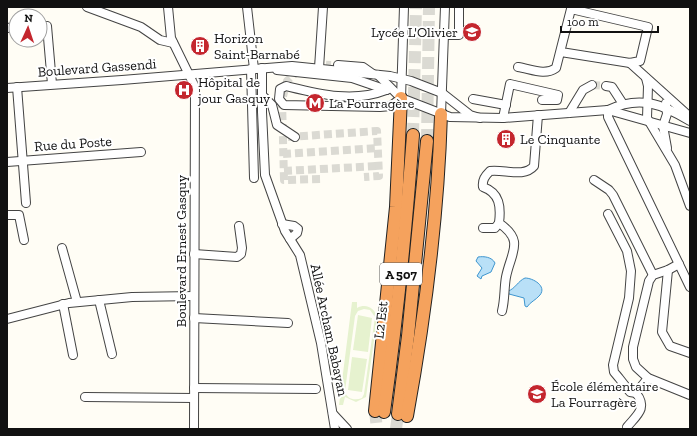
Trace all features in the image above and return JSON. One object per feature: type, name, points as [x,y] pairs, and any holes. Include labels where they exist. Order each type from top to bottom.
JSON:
[{"type":"highway","name":"L2 Est","points":[[402,98],[396,207],[380,411],[399,296],[414,135]]},
{"type":"highway","name":"L2 Est","points":[[427,141],[408,336],[402,415],[415,369],[435,203],[441,114]]},
{"type":"street","points":[[87,7],[141,27],[160,40],[173,43]]},
{"type":"street","name":"Boulevard Ernest Gasquy","points":[[168,7],[169,30],[173,43],[195,87],[194,429]]},
{"type":"street","points":[[247,7],[256,68],[254,178]]},
{"type":"street","points":[[319,68],[323,7]]},
{"type":"street","points":[[400,7],[400,52],[404,60]]},
{"type":"street","points":[[402,98],[404,7]]},
{"type":"street","points":[[445,7],[447,35]]},
{"type":"street","points":[[441,114],[443,75],[450,7]]},
{"type":"street","points":[[447,35],[459,35],[459,7]]},
{"type":"street","points":[[518,67],[544,72],[551,72],[556,68],[572,8],[648,27],[640,61],[648,86],[646,113],[649,122],[675,165],[690,206]]},
{"type":"street","points":[[48,38],[52,84]]},
{"type":"street","points":[[561,52],[630,63],[640,61]]},
{"type":"street","points":[[630,63],[690,117]]},
{"type":"street","points":[[256,68],[279,65],[319,68],[402,78],[442,93],[470,115],[480,118]]},
{"type":"street","points":[[331,65],[363,67],[376,75],[402,98]]},
{"type":"street","points":[[256,68],[352,78],[386,90],[450,117],[503,118],[569,113],[608,110],[623,104],[647,102],[667,108],[690,121]]},
{"type":"street","name":"Boulevard Gassendi","points":[[7,88],[256,68]]},
{"type":"street","name":"Allée Archam Babayan","points":[[256,68],[262,96],[265,175],[282,224],[300,255],[321,344],[335,429]]},
{"type":"street","points":[[503,118],[510,84],[558,95],[557,100],[542,100]]},
{"type":"street","points":[[569,113],[583,90],[592,85]]},
{"type":"street","points":[[386,90],[366,97],[343,97],[286,86],[280,89],[279,100],[284,105],[380,107],[390,106],[402,98]]},
{"type":"street","points":[[606,86],[612,87],[623,104]]},
{"type":"street","points":[[17,87],[26,203]]},
{"type":"street","points":[[666,95],[667,108],[663,126],[667,151]]},
{"type":"street","points":[[262,96],[272,105],[278,125],[295,137]]},
{"type":"street","points":[[473,99],[506,105]]},
{"type":"street","points":[[608,110],[690,133]]},
{"type":"street","points":[[608,110],[608,117],[690,287]]},
{"type":"street","points":[[482,228],[495,228],[499,222],[500,202],[490,190],[483,187],[484,178],[490,171],[523,172],[530,170],[534,166],[538,115]]},
{"type":"street","name":"Rue du Poste","points":[[7,162],[141,152]]},
{"type":"street","points":[[594,180],[609,190],[613,195],[653,275]]},
{"type":"street","points":[[608,214],[627,251],[631,271],[629,298],[613,365],[614,372],[630,392],[636,393],[642,402],[642,408],[627,428]]},
{"type":"street","points":[[7,215],[19,215],[24,240]]},
{"type":"street","points":[[499,222],[510,230],[514,237],[515,245],[514,254],[506,280],[506,296],[502,311]]},
{"type":"street","points":[[282,224],[294,226],[298,229],[297,233],[290,239]]},
{"type":"street","points":[[194,254],[237,257],[241,254],[242,248],[239,226]]},
{"type":"street","points":[[62,248],[77,302]]},
{"type":"street","points":[[679,264],[668,270],[653,275],[650,281],[632,352],[636,367],[648,378],[690,395]]},
{"type":"street","points":[[668,270],[662,332],[670,346],[690,353]]},
{"type":"street","points":[[7,319],[63,304],[77,302],[132,296],[194,296]]},
{"type":"street","points":[[99,300],[112,354]]},
{"type":"street","points":[[63,304],[73,355]]},
{"type":"street","points":[[194,318],[288,323]]},
{"type":"street","points":[[636,393],[648,378]]},
{"type":"street","points":[[194,388],[316,389]]},
{"type":"street","points":[[85,397],[194,398]]},
{"type":"street","points":[[333,413],[347,429]]},
{"type":"green space","points":[[352,302],[357,302],[357,308],[367,306],[373,309],[377,319],[366,397],[356,402],[345,397],[343,405],[339,405]],"holes":[[[364,309],[370,310],[375,317],[364,394],[362,398],[359,399],[349,398],[345,391],[355,316],[358,311]]]},
{"type":"green space","points":[[358,315],[372,318],[368,352],[353,350]]},
{"type":"green space","points":[[352,357],[367,359],[362,392],[348,390]]},
{"type":"water","points":[[478,257],[488,257],[495,263],[491,272],[482,276],[481,279],[477,276],[482,268],[476,261]]},
{"type":"water","points":[[525,278],[532,279],[538,283],[542,289],[540,295],[527,307],[525,306],[524,298],[509,294],[508,291],[513,289]]},
{"type":"tunnel","points":[[413,135],[416,7]]},
{"type":"tunnel","points":[[427,141],[429,7]]},
{"type":"tunnel","points":[[314,64],[331,65]]},
{"type":"tunnel","points":[[299,70],[287,81],[282,100],[284,180],[321,179]]},
{"type":"tunnel","points":[[592,85],[606,86]]},
{"type":"tunnel","points":[[288,137],[377,131],[379,176],[364,177]]},
{"type":"tunnel","points":[[283,154],[378,148]]},
{"type":"tunnel","points":[[284,171],[378,166]]},
{"type":"tunnel","points":[[375,411],[377,429]]},
{"type":"tunnel","points":[[396,429],[398,414]]},
{"type":"place","name":"Lycée L'Olivier","points":[[472,32]]},
{"type":"place","name":"Horizon Saint-Barnabé","points":[[200,46]]},
{"type":"place","name":"Hôpital de jour Gasquy","points":[[184,90]]},
{"type":"place","name":"La Fourragère","points":[[315,103]]},
{"type":"place","name":"Le Cinquante","points":[[506,139]]},
{"type":"place","name":"École élémentaire La Fourragère","points":[[537,394]]}]
